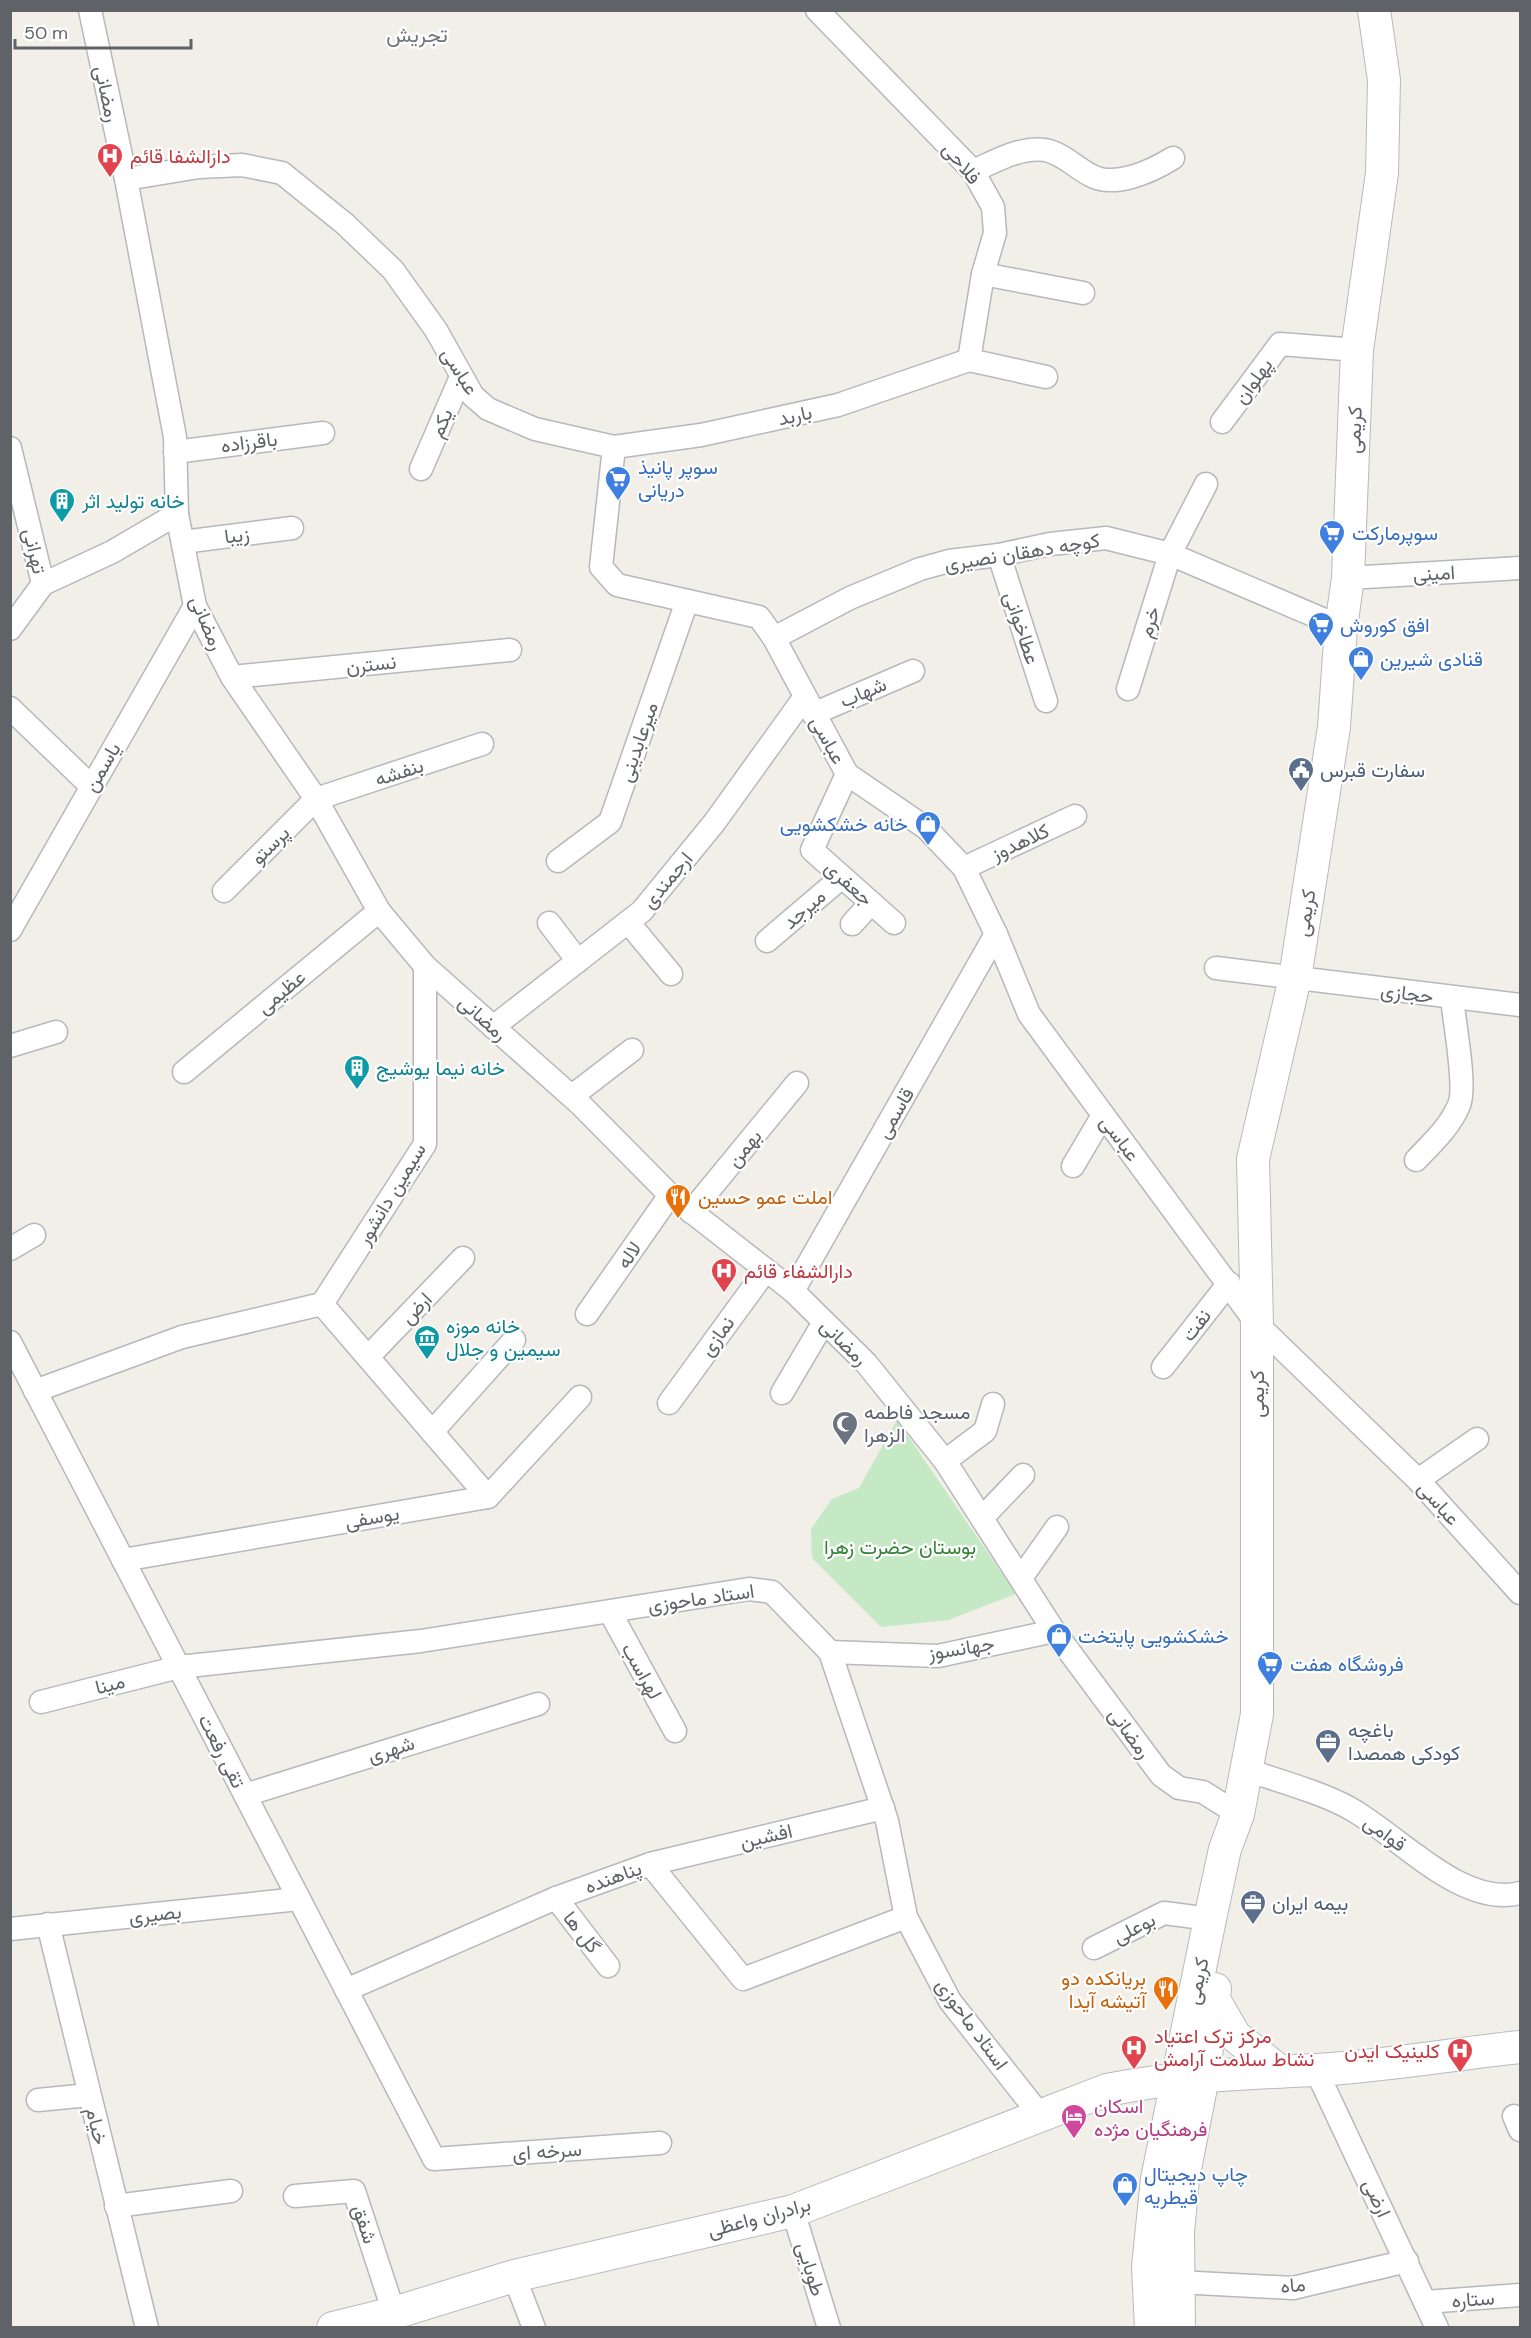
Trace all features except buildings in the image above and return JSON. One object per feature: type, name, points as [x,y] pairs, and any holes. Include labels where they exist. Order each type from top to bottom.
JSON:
[{"type":"main road","name":"کریمی","points":[[1179,2328],[1178,2282],[1190,2078],[1210,1919],[1225,1849],[1238,1814],[1257,1713],[1257,1324],[1253,1159],[1294,978],[1334,728],[1341,627],[1348,578],[1357,351],[1382,172],[1384,80],[1380,12]]},
{"type":"main road","name":"کریمی","points":[[1151,2328],[1148,2267],[1152,2221],[1213,1998],[1237,1875],[1240,1845],[1238,1814]]},
{"type":"main road","points":[[1213,1998],[1235,2036],[1278,2070]]},
{"type":"main road","name":"برادران واعظی","points":[[333,2328],[394,2313],[514,2276],[793,2211],[1107,2090],[1190,2078],[1278,2070],[1316,2070],[1521,2047]]},
{"type":"street","name":"رمضانی","points":[[90,10],[126,179],[175,452],[177,514],[195,606],[232,677],[316,799],[378,911],[425,966],[572,1096],[670,1195],[793,1292],[866,1363],[945,1461],[1054,1631],[1161,1775],[1179,1788],[1203,1791],[1238,1814]]},
{"type":"street","name":"فلاحی","points":[[818,10],[973,171],[993,207],[995,233],[983,274],[969,360]]},
{"type":"street","points":[[973,171],[1018,152],[1044,150],[1070,161],[1092,177],[1122,179],[1152,171],[1173,158]]},
{"type":"street","name":"عباسی","points":[[126,179],[199,167],[242,165],[282,173],[345,224],[393,270],[436,330],[460,377],[473,396],[488,410],[535,429],[614,447],[601,567],[617,585],[759,617],[774,638],[847,774],[926,828],[964,868],[996,934],[1029,1014],[1257,1324],[1418,1480],[1520,1590]]},
{"type":"street","points":[[983,274],[1083,293]]},
{"type":"street","name":"پهلوان","points":[[1222,422],[1280,344],[1357,351]]},
{"type":"street","points":[[969,360],[1046,377]]},
{"type":"street","name":"باربد","points":[[614,447],[701,435],[838,405],[969,360]]},
{"type":"street","name":"یکم","points":[[421,469],[460,377]]},
{"type":"street","name":"باقرزاده","points":[[175,452],[323,433]]},
{"type":"street","name":"تهرانی","points":[[10,448],[43,584]]},
{"type":"street","name":"خرم","points":[[1128,689],[1170,554],[1206,484]]},
{"type":"street","points":[[10,629],[43,584],[112,552],[177,514]]},
{"type":"street","name":"زیبا","points":[[183,542],[292,528]]},
{"type":"street","name":"کوچه دهقان نصیری","points":[[774,638],[850,598],[920,569],[950,561],[999,555],[1050,544],[1106,538],[1170,554],[1341,627]]},
{"type":"street","name":"عطاخوانی","points":[[999,555],[1046,701]]},
{"type":"street","name":"امینی","points":[[1348,578],[1521,568]]},
{"type":"street","name":"میرعابدینی","points":[[558,861],[610,822],[687,601]]},
{"type":"street","name":"یاسمن","points":[[10,930],[195,606]]},
{"type":"street","name":"نسترن","points":[[232,677],[510,650]]},
{"type":"street","name":"شهاب","points":[[809,706],[913,671]]},
{"type":"street","name":"ارجمندی","points":[[493,1027],[642,911],[809,706]]},
{"type":"street","points":[[10,708],[91,786]]},
{"type":"street","name":"بنفشه","points":[[316,799],[482,744]]},
{"type":"street","name":"جعفری","points":[[847,774],[812,850],[894,923]]},
{"type":"street","name":"پرستو","points":[[224,891],[316,799]]},
{"type":"street","name":"کلاهدوز","points":[[964,868],[1075,816]]},
{"type":"street","name":"میرجد","points":[[767,941],[842,877]]},
{"type":"street","points":[[852,924],[871,903]]},
{"type":"street","name":"عظیمی","points":[[184,1072],[378,911]]},
{"type":"street","points":[[628,922],[671,974]]},
{"type":"street","points":[[549,923],[578,961]]},
{"type":"street","name":"قاسمی","points":[[793,1292],[996,934]]},
{"type":"street","name":"سیمین دانشور","points":[[322,1304],[425,1144],[425,966]]},
{"type":"street","name":"حجازی","points":[[1216,968],[1521,1005]]},
{"type":"street","points":[[1416,1160],[1449,1125],[1461,1102],[1461,1077],[1452,998]]},
{"type":"street","points":[[10,1046],[56,1032]]},
{"type":"street","points":[[572,1096],[632,1050]]},
{"type":"street","name":"بهمن","points":[[691,1212],[797,1083]]},
{"type":"street","points":[[1073,1166],[1103,1115]]},
{"type":"street","name":"لاله","points":[[587,1314],[670,1195]]},
{"type":"street","points":[[10,1249],[34,1235]]},
{"type":"street","name":"ارض","points":[[368,1358],[463,1258]]},
{"type":"street","name":"نمازی","points":[[669,1403],[766,1270]]},
{"type":"street","name":"نفت","points":[[1163,1367],[1229,1283]]},
{"type":"street","points":[[35,1390],[182,1337],[322,1304],[488,1497],[580,1397]]},
{"type":"street","points":[[782,1393],[824,1322]]},
{"type":"street","points":[[432,1432],[514,1340]]},
{"type":"street","name":"تقی رفعت","points":[[10,1342],[434,2159]]},
{"type":"street","points":[[945,1461],[985,1431],[993,1404]]},
{"type":"street","points":[[1418,1480],[1477,1439]]},
{"type":"street","points":[[982,1518],[1023,1475]]},
{"type":"street","name":"یوسفی","points":[[123,1560],[488,1497]]},
{"type":"street","points":[[1021,1578],[1057,1527]]},
{"type":"street","name":"استاد ماحوزی","points":[[179,1667],[421,1641],[761,1589],[772,1592],[830,1652],[883,1808],[906,1917],[950,2001],[1040,2115]]},
{"type":"street","name":"لهراسب","points":[[610,1612],[675,1731]]},
{"type":"street","name":"جهانسوز","points":[[830,1652],[938,1656],[1054,1631]]},
{"type":"street","name":"مینا","points":[[41,1702],[179,1667]]},
{"type":"street","name":"شهری","points":[[245,1795],[538,1704]]},
{"type":"street","name":"قوامی","points":[[1247,1770],[1350,1808],[1428,1865],[1454,1879],[1490,1895],[1521,1893]]},
{"type":"street","name":"افشین","points":[[650,1864],[883,1808]]},
{"type":"street","name":"پناهنده","points":[[346,1990],[556,1898],[650,1864],[743,1979],[906,1917]]},
{"type":"street","name":"گل ها","points":[[556,1898],[608,1966]]},
{"type":"street","name":"بصیری","points":[[10,1929],[299,1899]]},
{"type":"street","name":"بوعلی","points":[[1094,1948],[1164,1913],[1210,1919]]},
{"type":"street","name":"خیام","points":[[48,1924],[147,2328]]},
{"type":"street","name":"ارضی","points":[[1316,2070],[1437,2328]]},
{"type":"street","points":[[38,2100],[89,2095]]},
{"type":"street","name":"سرخه ای","points":[[434,2159],[660,2143]]},
{"type":"street","points":[[116,2206],[231,2191]]},
{"type":"street","name":"شفق","points":[[295,2196],[354,2191],[394,2313]]},
{"type":"street","name":"طوبایی","points":[[793,2211],[829,2328]]},
{"type":"street","name":"ماه","points":[[1178,2282],[1293,2288],[1407,2260]]},
{"type":"street","points":[[514,2276],[534,2328]]},
{"type":"street","name":"ستاره","points":[[1425,2302],[1521,2295]]},
{"type":"green space","name":"بوستان حضرت زهرا","points":[[897,1420],[1016,1594],[948,1620],[881,1627],[812,1558],[811,1529],[832,1499],[859,1488]]},
{"type":"place","name":"دارالشفا قائم","points":[[110,179]]},
{"type":"place","name":"سوپر پانیذ دریانی","points":[[618,502]]},
{"type":"place","name":"خانه تولید اثر","points":[[62,524]]},
{"type":"place","name":"سوپرمارکت","points":[[1332,556]]},
{"type":"place","name":"افق کوروش","points":[[1321,648]]},
{"type":"place","name":"قنادی شیرین","points":[[1361,682]]},
{"type":"place","name":"سفارت قبرس","points":[[1301,793]]},
{"type":"place","name":"خانه خشکشویی","points":[[928,847]]},
{"type":"place","name":"خانه نیما یوشیج","points":[[357,1091]]},
{"type":"place","name":"املت عمو حسین","points":[[678,1220]]},
{"type":"place","name":"دارالشفاء قائم","points":[[724,1294]]},
{"type":"place","name":"خانه موزه سیمین و جلال","points":[[427,1361]]},
{"type":"place","name":"مسجد فاطمه الزهرا","points":[[845,1447]]},
{"type":"place","name":"خشکشویی پايتخت","points":[[1059,1659]]},
{"type":"place","name":"فروشگاه هفت","points":[[1270,1687]]},
{"type":"place","name":"باغچه کودکی همصدا","points":[[1328,1765]]},
{"type":"place","name":"بیمه ایران","points":[[1253,1926]]},
{"type":"place","name":"بریانکده دو آتیشه آیدا","points":[[1166,2012]]},
{"type":"place","name":"مرکز ترک اعتیاد نشاط سلامت آرامش","points":[[1134,2071]]},
{"type":"place","name":"کلینیک ایدن","points":[[1460,2074]]},
{"type":"place","name":"اسکان فرهنگیان مژده","points":[[1074,2140]]},
{"type":"place","name":"چاپ دیجیتال قیطریه","points":[[1125,2208]]},
{"type":"district","name":"تجریش","points":[[417,35]]}]
